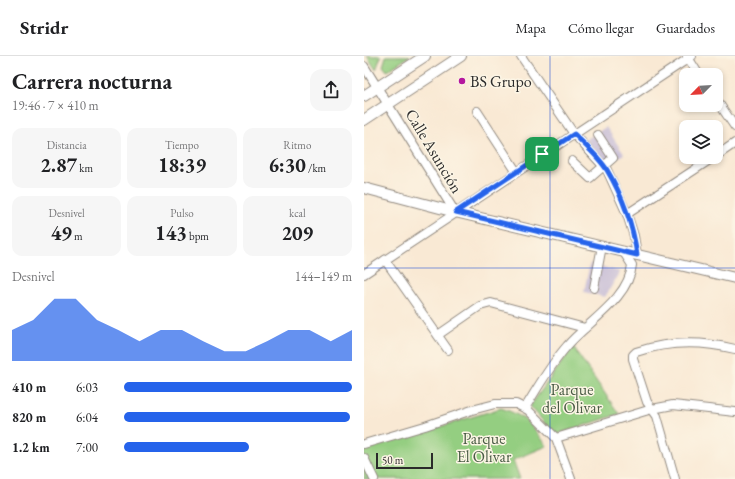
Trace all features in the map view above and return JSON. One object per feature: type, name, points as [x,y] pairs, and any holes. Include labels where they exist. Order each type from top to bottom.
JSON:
[{"type":"main road","points":[[364,96],[425,56]]},
{"type":"main road","points":[[364,120],[452,59],[461,56]]},
{"type":"main road","points":[[364,188],[456,212],[735,278]]},
{"type":"street","points":[[521,56],[574,134],[604,166],[627,214],[634,236],[637,255]]},
{"type":"street","points":[[364,274],[689,57],[696,68]]},
{"type":"street","name":"Calle Asunción","points":[[364,66],[456,212]]},
{"type":"street","points":[[723,109],[735,127]]},
{"type":"street","points":[[477,111],[516,172]]},
{"type":"street","points":[[572,161],[590,178],[604,166],[613,156],[598,135]]},
{"type":"street","points":[[723,151],[735,143]]},
{"type":"street","points":[[627,214],[703,164]]},
{"type":"street","points":[[594,288],[602,246]]},
{"type":"street","points":[[525,408],[564,349],[615,301],[630,273],[632,265],[623,251]]},
{"type":"street","points":[[385,260],[448,350]]},
{"type":"street","points":[[438,335],[480,306],[491,303],[585,328]]},
{"type":"street","points":[[675,479],[657,416],[647,402],[633,359],[634,353],[658,345],[677,344],[708,345],[735,349]]},
{"type":"street","points":[[364,444],[495,404],[516,404],[525,408],[556,438],[571,479]]},
{"type":"street","points":[[556,438],[652,409],[679,404],[735,412]]},
{"type":"street","points":[[364,458],[374,479]]},
{"type":"shaded area","points":[[606,127],[624,154],[608,163],[585,140]]},
{"type":"shaded area","points":[[590,263],[620,272],[605,297],[584,292]]},
{"type":"green space","points":[[367,56],[381,56],[376,70]]},
{"type":"green space","points":[[386,56],[410,56],[387,71],[383,66]]},
{"type":"green space","name":"Parque del Olivar","points":[[573,347],[619,414],[555,435],[530,406]]},
{"type":"green space","name":"Parque El Olivar","points":[[501,408],[510,411],[528,422],[547,446],[513,460],[520,479],[364,479],[364,446],[410,436]]},
{"type":"place","name":"BS Grupo","points":[[462,81]]},
{"type":"route","points":[[574,134],[607,170],[627,214],[634,236],[637,255],[456,212],[542,154],[574,134]]}]
